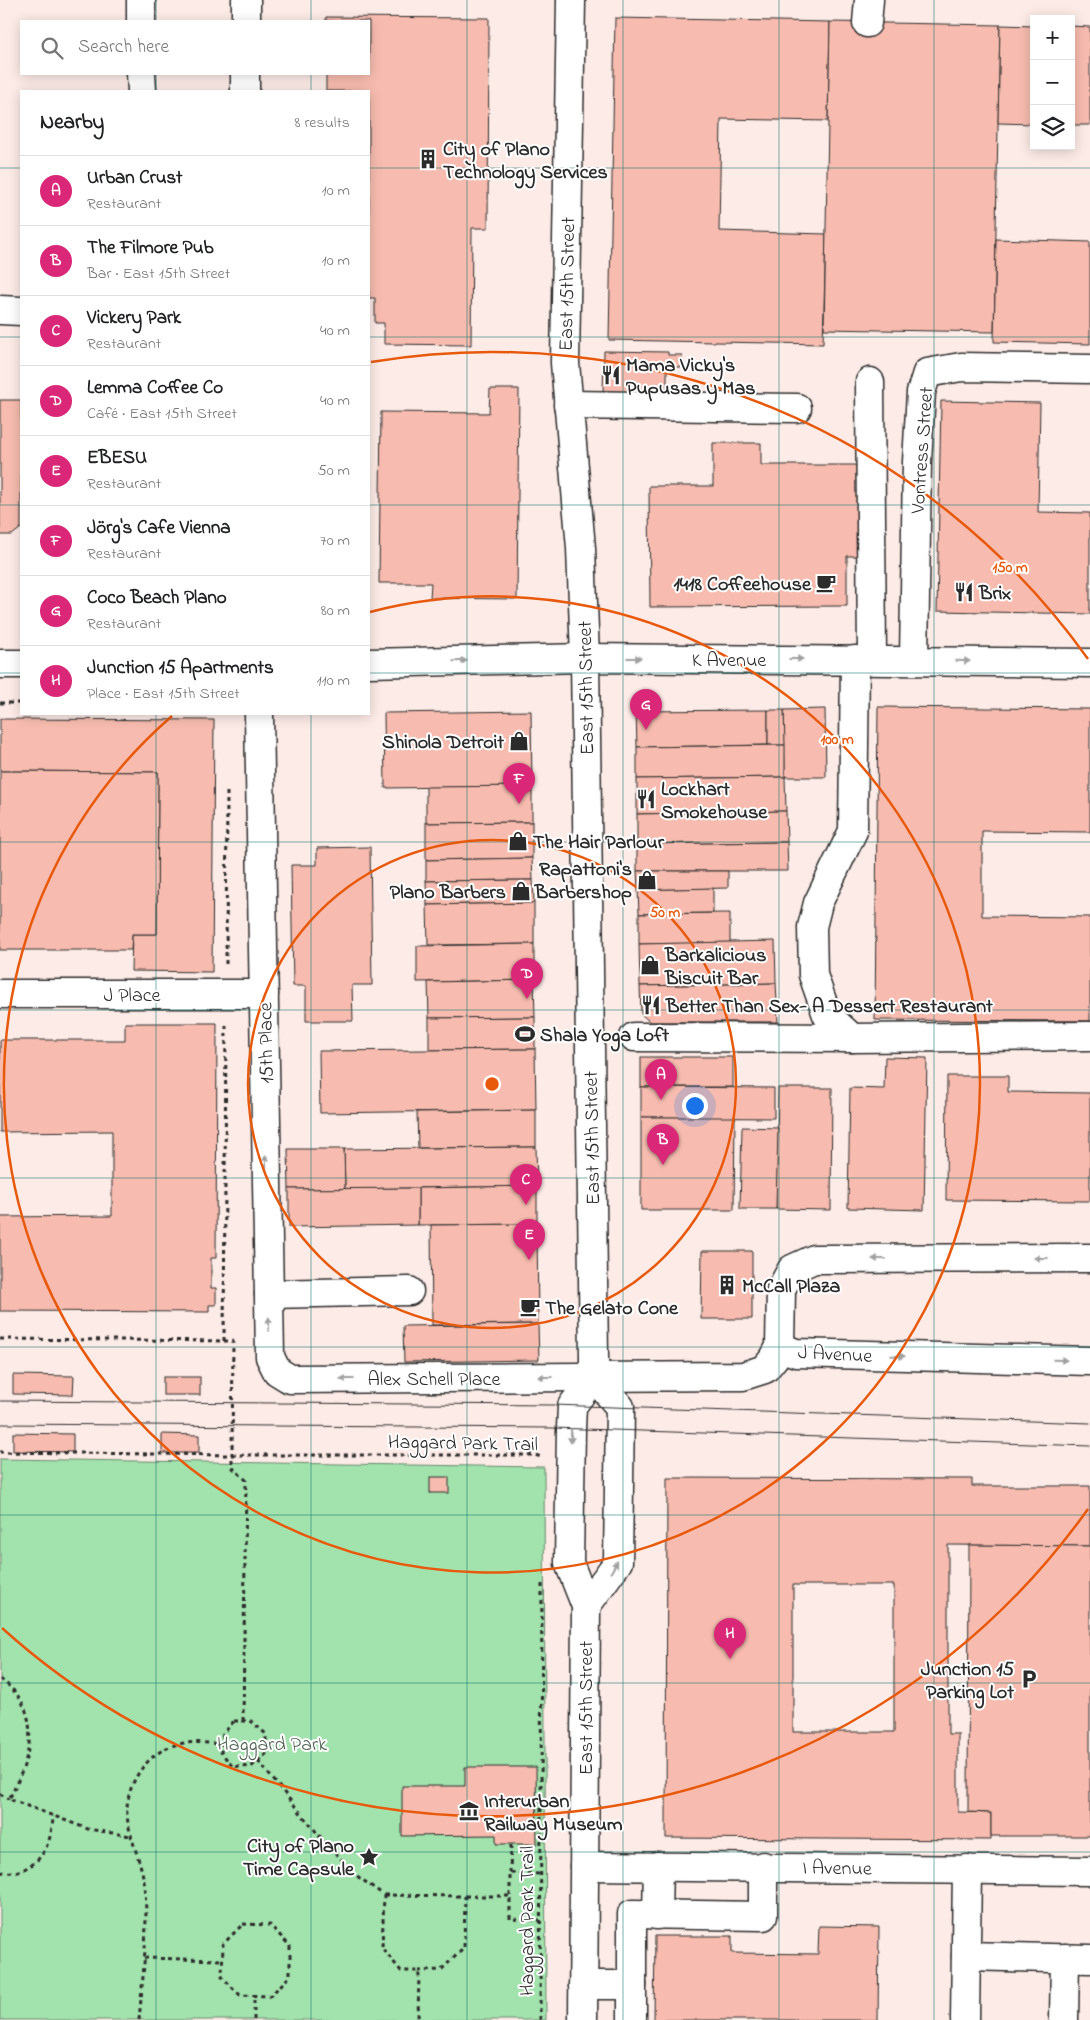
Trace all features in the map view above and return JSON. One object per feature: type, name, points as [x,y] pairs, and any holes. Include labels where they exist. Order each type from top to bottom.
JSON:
[{"type":"main road","points":[[141,0],[141,20]]},
{"type":"main road","points":[[246,0],[246,20]]},
{"type":"main road","name":"East 15th Street","points":[[571,0],[565,363],[581,548],[585,658],[594,1377],[572,1406],[571,1429],[569,1563],[586,1606],[583,2020]]},
{"type":"main road","points":[[142,75],[142,90]]},
{"type":"main road","points":[[245,75],[245,90]]},
{"type":"main road","points":[[0,310],[20,311]]},
{"type":"main road","name":"Vontress Street","points":[[914,660],[917,462],[921,392],[927,373],[961,367],[1090,369]]},
{"type":"main road","points":[[852,1038],[827,1014],[813,975],[812,927],[818,903],[853,831],[863,660],[870,382]]},
{"type":"main road","points":[[568,405],[797,408]]},
{"type":"main road","name":"K Avenue","points":[[370,663],[585,658],[1090,663]]},
{"type":"main road","points":[[0,664],[20,664]]},
{"type":"main road","name":"15th Place","points":[[260,715],[268,1294],[270,1357],[277,1371]]},
{"type":"main road","name":"J Place","points":[[0,994],[264,994]]},
{"type":"main road","points":[[634,1037],[1090,1036]]},
{"type":"main road","points":[[780,1347],[781,1289],[792,1269],[814,1259],[1090,1258]]},
{"type":"main road","points":[[268,1294],[409,1291]]},
{"type":"main road","name":"J Avenue","points":[[594,1377],[743,1376],[764,1369],[774,1358],[780,1347],[796,1353],[1090,1361]]},
{"type":"main road","name":"Alex Schell Place","points":[[277,1371],[290,1380],[594,1377]]},
{"type":"main road","points":[[586,1606],[618,1562],[620,1407],[594,1377]]},
{"type":"main road","name":"I Avenue","points":[[584,1866],[764,1866],[1090,1871]]},
{"type":"main road","points":[[657,1915],[658,1866]]},
{"type":"main road","points":[[632,2020],[632,1914],[763,1916],[764,1866]]},
{"type":"main road","points":[[965,2020],[967,1869]]},
{"type":"main road","points":[[966,1956],[1077,1958],[1064,2020]]},
{"type":"main road","points":[[583,1985],[632,1985]]},
{"type":"path","points":[[0,703],[20,703]]},
{"type":"path","points":[[226,965],[227,781]]},
{"type":"path","points":[[224,1341],[226,1023]]},
{"type":"path","points":[[0,1339],[233,1341],[232,1467],[246,1480],[243,1721]]},
{"type":"path","name":"Haggard Park Trail","points":[[0,1452],[232,1455],[535,1455],[549,1459]]},
{"type":"path","name":"Haggard Park Trail","points":[[540,2020],[542,1577]]},
{"type":"path","points":[[0,1679],[16,1694],[26,1708],[30,1727],[30,1747],[18,1782],[9,1799]]},
{"type":"path","points":[[234,1721],[243,1721],[251,1721],[266,1734],[266,1754],[251,1767],[232,1766],[221,1752],[223,1734],[234,1721]]},
{"type":"path","points":[[139,2020],[144,1958],[145,1892],[144,1876],[131,1836],[127,1816],[128,1799],[132,1783],[140,1770],[167,1748],[196,1742],[221,1744]]},
{"type":"path","points":[[258,1761],[322,1839],[357,1876],[384,1895],[510,1896]]},
{"type":"path","points":[[0,1794],[88,1829],[131,1836]]},
{"type":"path","points":[[0,1872],[18,1871],[32,1865],[40,1858],[48,1845],[53,1829],[53,1816]]},
{"type":"path","points":[[511,1844],[510,1919],[540,1920]]},
{"type":"path","points":[[510,1873],[541,1874]]},
{"type":"path","points":[[384,1895],[382,1948],[400,1971],[441,1970],[464,1948],[465,1896]]},
{"type":"path","points":[[243,1924],[270,1925],[290,1946],[290,1976],[270,1996],[240,1995],[222,1977],[222,1960],[223,1944],[243,1924]]},
{"type":"path","points":[[144,1958],[222,1960]]},
{"type":"path","points":[[418,2020],[419,1971]]},
{"type":"path","points":[[254,1995],[254,2020]]},
{"type":"green space","name":"Haggard Park","points":[[0,1459],[544,1467],[546,2020],[0,2020]]},
{"type":"building","name":"City of Plano Technology Services","points":[[326,17],[489,18],[488,228],[472,228],[471,345],[384,344],[384,323],[375,323],[375,298],[370,298],[370,90],[326,90],[326,75],[370,75],[370,20],[326,20]]},
{"type":"building","points":[[615,18],[830,22],[828,121],[721,119],[719,231],[826,234],[823,344],[609,340]]},
{"type":"building","points":[[830,22],[1000,25],[994,332],[824,329]]},
{"type":"building","points":[[1000,25],[1030,26],[1030,124],[998,123]]},
{"type":"building","points":[[1075,26],[1090,27],[1090,125],[1075,125]]},
{"type":"building","points":[[996,239],[1090,242],[1090,344],[994,342]]},
{"type":"building","points":[[604,351],[668,352],[668,355],[682,355],[681,367],[667,367],[667,393],[603,393]]},
{"type":"building","points":[[490,389],[519,389],[517,599],[430,598],[431,583],[379,583],[381,412],[489,413]]},
{"type":"building","points":[[0,400],[20,400],[20,529],[12,535],[0,535]]},
{"type":"building","points":[[941,401],[1040,403],[1038,512],[1090,513],[1090,614],[937,611]]},
{"type":"building","points":[[713,443],[761,443],[761,465],[861,465],[862,556],[847,556],[847,606],[650,607],[649,486],[713,486]]},
{"type":"building","points":[[878,707],[1090,709],[1090,832],[982,831],[982,916],[1090,917],[1090,1021],[875,1020]]},
{"type":"building","points":[[825,709],[826,777],[785,777],[784,710]]},
{"type":"building","points":[[768,710],[768,745],[637,747],[636,711]]},
{"type":"building","points":[[768,710],[784,710],[785,745],[768,745]]},
{"type":"building","points":[[531,711],[532,786],[385,788],[384,713]]},
{"type":"building","points":[[0,719],[214,720],[212,972],[131,971],[132,934],[157,934],[158,772],[0,771]]},
{"type":"building","points":[[785,745],[785,777],[637,779],[637,747]]},
{"type":"building","points":[[0,771],[158,772],[157,934],[132,934],[131,950],[0,950]]},
{"type":"building","points":[[785,777],[786,811],[637,814],[637,779]]},
{"type":"building","points":[[532,786],[532,822],[426,823],[426,787]]},
{"type":"building","points":[[786,811],[787,842],[637,844],[637,814]]},
{"type":"building","points":[[532,822],[532,858],[426,860],[426,823]]},
{"type":"building","points":[[787,842],[788,871],[637,871],[637,844]]},
{"type":"building","points":[[370,847],[372,985],[352,985],[353,1021],[306,1021],[306,986],[293,986],[291,865],[317,865],[317,848]]},
{"type":"building","points":[[532,858],[533,880],[426,881],[426,860]]},
{"type":"building","points":[[637,871],[728,871],[728,888],[638,890]]},
{"type":"building","points":[[533,880],[534,903],[427,905],[426,881]]},
{"type":"building","points":[[713,888],[713,913],[639,914],[638,890]]},
{"type":"building","points":[[534,903],[534,944],[428,945],[427,905]]},
{"type":"building","points":[[730,913],[730,943],[639,944],[639,914]]},
{"type":"building","points":[[775,941],[776,983],[640,986],[639,944]]},
{"type":"building","points":[[534,944],[534,980],[417,982],[417,946]]},
{"type":"building","points":[[534,980],[535,1017],[429,1018],[428,982]]},
{"type":"building","points":[[776,983],[778,1022],[650,1022],[641,1014],[640,986]]},
{"type":"building","points":[[535,1017],[535,1049],[429,1050],[429,1018]]},
{"type":"building","points":[[125,1023],[217,1023],[216,1258],[211,1258],[211,1288],[216,1288],[216,1305],[209,1305],[209,1312],[0,1311],[0,1217],[112,1216],[112,1131],[0,1132],[0,1040],[125,1040]]},
{"type":"building","points":[[535,1049],[536,1110],[320,1113],[319,1051]]},
{"type":"building","points":[[641,1057],[733,1057],[733,1087],[641,1087]]},
{"type":"building","points":[[885,1057],[927,1058],[924,1210],[848,1208],[850,1088],[884,1089]]},
{"type":"building","points":[[947,1076],[1008,1076],[1008,1092],[1090,1093],[1090,1201],[946,1200]]},
{"type":"building","points":[[641,1087],[774,1088],[774,1118],[641,1117]]},
{"type":"building","points":[[778,1088],[832,1088],[831,1210],[776,1209]]},
{"type":"building","points":[[536,1110],[536,1147],[418,1148],[417,1112]]},
{"type":"building","points":[[641,1117],[735,1117],[734,1210],[641,1210]]},
{"type":"building","points":[[742,1127],[778,1128],[776,1209],[740,1209]]},
{"type":"building","points":[[536,1147],[537,1186],[345,1189],[344,1149]]},
{"type":"building","points":[[288,1149],[344,1149],[345,1189],[289,1189]]},
{"type":"building","points":[[537,1186],[537,1224],[418,1225],[418,1188]]},
{"type":"building","points":[[418,1188],[418,1225],[289,1227],[289,1189]]},
{"type":"building","points":[[537,1224],[538,1324],[432,1325],[431,1225]]},
{"type":"building","name":"McCall Plaza","points":[[702,1251],[752,1251],[752,1319],[701,1319]]},
{"type":"building","points":[[538,1324],[539,1360],[404,1362],[403,1326]]},
{"type":"building","points":[[13,1375],[74,1376],[73,1395],[13,1394]]},
{"type":"building","points":[[163,1377],[200,1377],[200,1395],[163,1395]]},
{"type":"building","points":[[13,1433],[73,1434],[73,1452],[13,1451]]},
{"type":"building","points":[[162,1434],[199,1435],[199,1453],[162,1453]]},
{"type":"building","points":[[430,1477],[449,1477],[449,1493],[430,1493]]},
{"type":"building","points":[[667,1478],[972,1479],[972,1486],[1090,1486],[1090,1546],[948,1545],[948,1734],[958,1734],[958,1812],[991,1813],[991,1840],[666,1838]],"holes":[[[793,1585],[894,1585],[894,1732],[793,1732]]]},
{"type":"building","name":"Junction 15 Parking Lot","points":[[969,1545],[1090,1546],[1090,1836],[991,1836],[991,1813],[968,1812]]},
{"type":"building","name":"Interurban Railway Museum","points":[[465,1767],[536,1767],[537,1844],[496,1844],[496,1835],[402,1836],[402,1786],[465,1786]]},
{"type":"building","points":[[819,1926],[879,1927],[878,2020],[654,2020],[655,1936],[732,1936],[732,1953],[818,1954]]},
{"type":"tram line","points":[[0,1401],[553,1405],[1090,1423]]},
{"type":"tram line","points":[[0,1424],[553,1428],[1090,1446]]},
{"type":"place","name":"City of Plano Technology Services","points":[[428,159]]},
{"type":"place","name":"Mama Vicky's Pupusas y Mas","points":[[611,375]]},
{"type":"place","name":"1418 Coffeehouse","points":[[826,583]]},
{"type":"place","name":"Brix","points":[[964,592]]},
{"type":"place","name":"Coco Beach Plano","points":[[646,730]]},
{"type":"place","name":"Shinola Detroit","points":[[519,741]]},
{"type":"place","name":"Lockhart Smokehouse","points":[[646,799]]},
{"type":"place","name":"Jörg's Cafe Vienna","points":[[519,804]]},
{"type":"place","name":"The Hair Parlour","points":[[518,841]]},
{"type":"place","name":"Rapattoni's Barbershop","points":[[647,880]]},
{"type":"place","name":"Plano Barbers","points":[[521,891]]},
{"type":"place","name":"Barkalicious Biscuit Bar","points":[[650,965]]},
{"type":"place","name":"Lemma Coffee Co","points":[[527,999]]},
{"type":"place","name":"Better Than Sex- A Dessert Restaurant","points":[[651,1005]]},
{"type":"place","name":"Shala Yoga Loft","points":[[525,1034]]},
{"type":"place","name":"Urban Crust","points":[[661,1100]]},
{"type":"place","name":"The Filmore Pub","points":[[663,1165]]},
{"type":"place","name":"Vickery Park","points":[[526,1205]]},
{"type":"place","name":"EBESU","points":[[529,1260]]},
{"type":"place","name":"McCall Plaza","points":[[727,1285]]},
{"type":"place","name":"The Gelato Cone","points":[[530,1307]]},
{"type":"place","name":"Junction 15 Apartments","points":[[730,1659]]},
{"type":"place","name":"Junction 15 Parking Lot","points":[[1029,1679]]},
{"type":"place","name":"Interurban Railway Museum","points":[[469,1811]]},
{"type":"place","name":"City of Plano Time Capsule","points":[[369,1857]]}]
